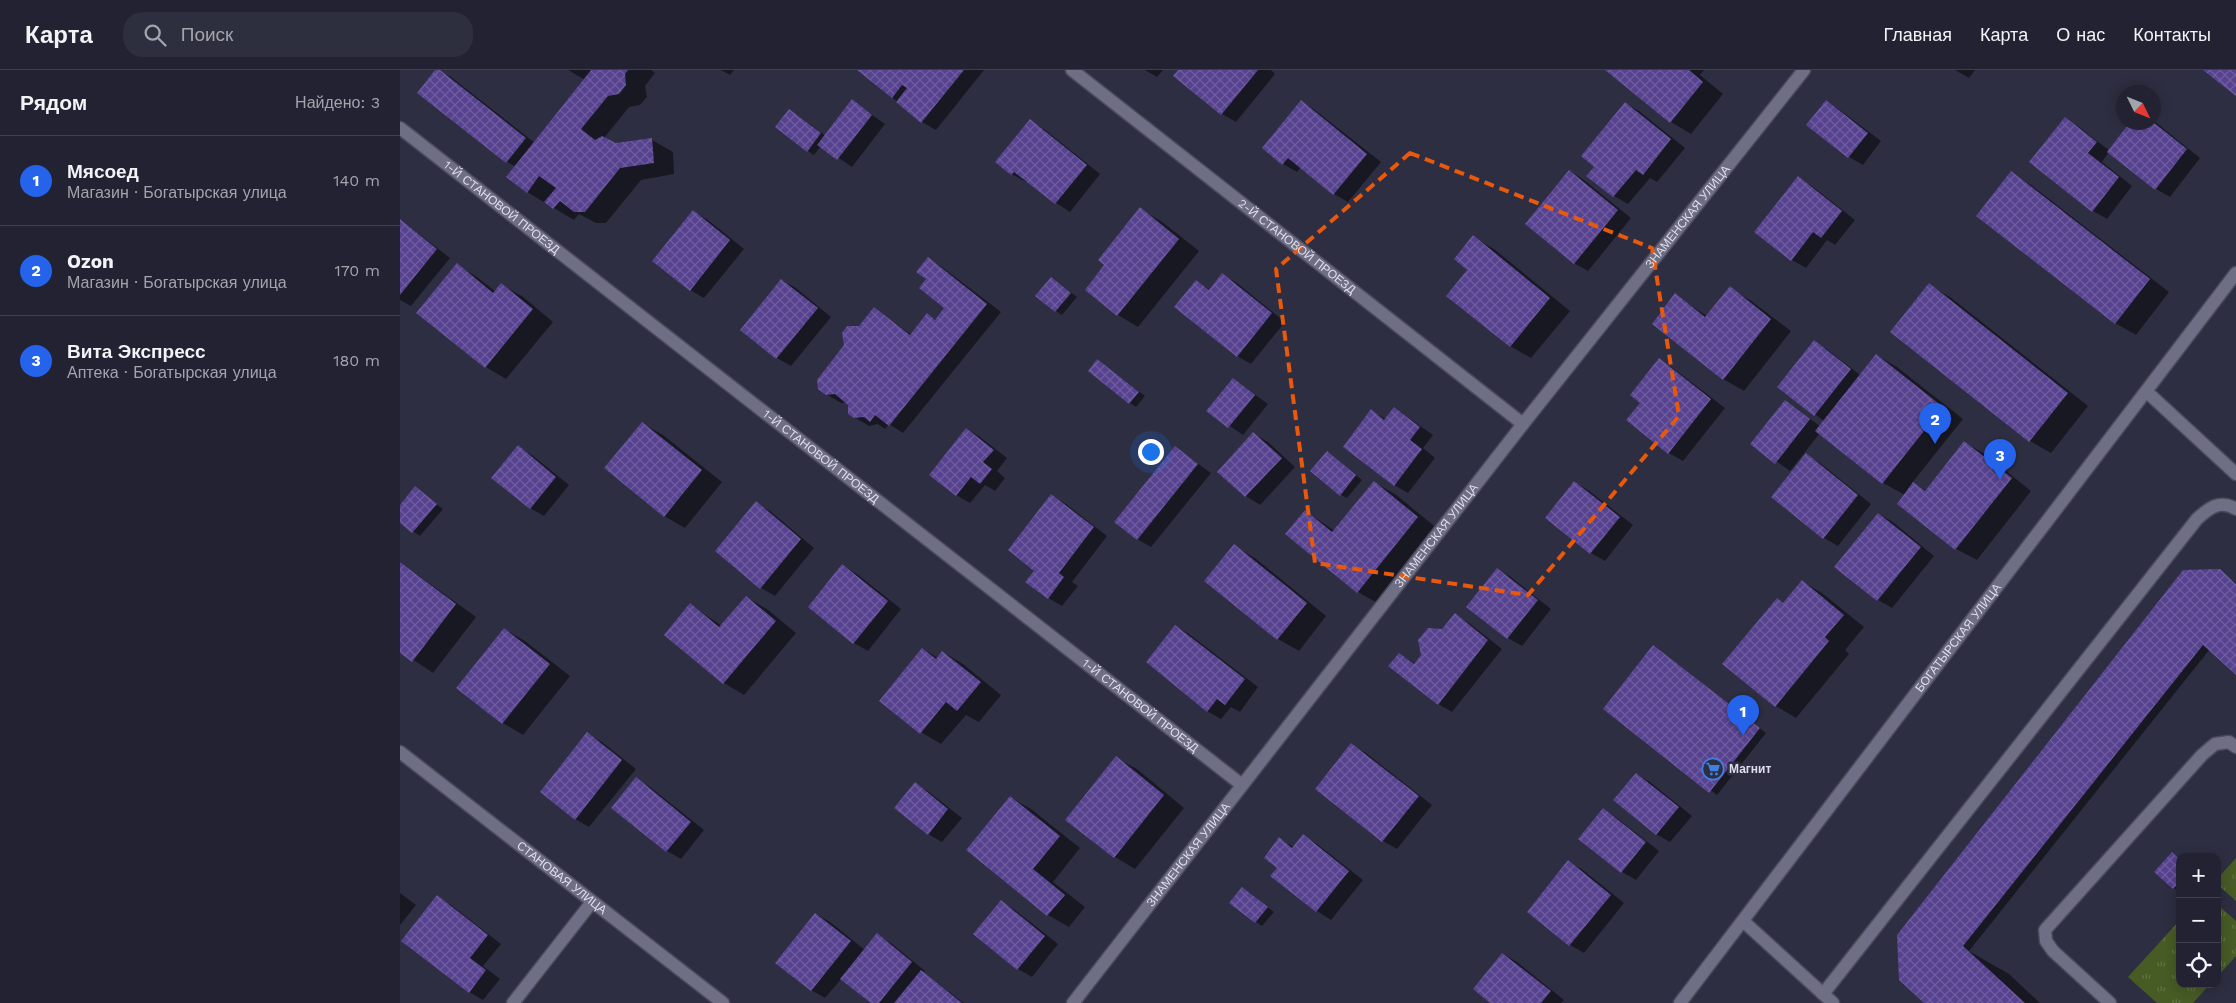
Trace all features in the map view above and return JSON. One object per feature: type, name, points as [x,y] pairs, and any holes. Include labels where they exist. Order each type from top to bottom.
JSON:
[{"type":"street","name":"2-Й СТАНОВОЙ ПРОЕЗД","points":[[1072,70],[1524,424]]},
{"type":"street","name":"ЗНАМЕНСКАЯ УЛИЦА","points":[[1074,1003],[1524,424],[1804,70]]},
{"type":"street","name":"1-Й СТАНОВОЙ ПРОЕЗД","points":[[400,128],[1242,785]]},
{"type":"street","name":"БОГАТЫРСКАЯ УЛИЦА","points":[[1680,1003],[2236,273]]},
{"type":"street","points":[[2147,392],[2236,474]]},
{"type":"street","points":[[1823,994],[2197,519],[2211,506],[2228,504],[2236,508]]},
{"type":"street","points":[[2110,1003],[2053,951],[2046,941],[2045,930],[2202,755],[2215,744],[2228,742],[2236,747]]},
{"type":"street","name":"СТАНОВАЯ УЛИЦА","points":[[400,752],[723,1003]]},
{"type":"street","points":[[513,1003],[592,902]]},
{"type":"street","points":[[1743,921],[1833,1003]]},
{"type":"highlighted area","points":[[1410,153],[1652,248],[1679,416],[1528,595],[1315,563],[1276,269]]},
{"type":"green space","points":[[2236,858],[2236,901],[2221,888],[2221,875]]},
{"type":"green space","points":[[2221,908],[2236,921],[2236,956],[2221,973]]},
{"type":"green space","points":[[2176,924],[2176,988],[2206,988],[2193,1003],[2157,1003],[2128,977]]},
{"type":"building","points":[[435,70],[440,70],[526,138],[506,163],[417,93]]},
{"type":"building","points":[[591,70],[628,70],[625,74],[626,85],[619,94],[608,96],[581,129],[595,140],[602,136],[616,143],[652,138],[654,163],[620,168],[585,212],[574,212],[560,201],[553,209],[544,202],[556,188],[539,176],[527,193],[506,177]]},
{"type":"building","points":[[857,70],[964,70],[921,123],[896,102],[907,88],[902,85],[892,98]]},
{"type":"building","points":[[1178,70],[1258,70],[1221,115],[1173,76]]},
{"type":"building","points":[[1605,70],[1689,70],[1703,82],[1670,123]]},
{"type":"building","points":[[2203,70],[2236,70],[2236,96]]},
{"type":"building","points":[[852,99],[872,115],[837,160],[817,145]]},
{"type":"building","points":[[1301,100],[1367,154],[1333,195],[1288,158],[1282,165],[1262,148]]},
{"type":"building","points":[[1826,100],[1868,133],[1848,158],[1806,125]]},
{"type":"building","points":[[1625,102],[1671,139],[1643,175],[1636,170],[1613,197],[1586,176],[1594,167],[1581,156]]},
{"type":"building","points":[[789,109],[821,133],[807,152],[775,127]]},
{"type":"building","points":[[2065,117],[2097,142],[2088,153],[2119,177],[2092,212],[2029,162]]},
{"type":"building","points":[[1030,119],[1087,165],[1055,204],[1014,172],[1011,175],[995,162]]},
{"type":"building","points":[[2161,128],[2187,149],[2155,190],[2107,152],[2124,130],[2161,130]]},
{"type":"building","points":[[1569,170],[1618,210],[1574,264],[1525,224]]},
{"type":"building","points":[[2011,171],[2150,279],[2115,324],[1976,216]]},
{"type":"building","points":[[1798,176],[1842,211],[1821,238],[1813,232],[1791,261],[1754,232]]},
{"type":"building","points":[[1140,207],[1179,239],[1117,316],[1085,290],[1104,265],[1098,260]]},
{"type":"building","points":[[693,210],[730,240],[690,291],[652,261]]},
{"type":"building","points":[[400,219],[437,249],[400,295]]},
{"type":"building","points":[[1473,235],[1550,298],[1510,347],[1446,296],[1467,270],[1454,259]]},
{"type":"building","points":[[928,257],[987,304],[889,426],[875,415],[870,422],[864,417],[854,418],[848,414],[848,405],[835,394],[826,395],[818,389],[817,380],[844,345],[842,333],[847,326],[859,326],[874,307],[910,335],[927,313],[935,320],[944,308],[919,288],[926,279],[916,272]]},
{"type":"building","points":[[457,263],[493,293],[501,283],[533,309],[485,368],[416,313]]},
{"type":"building","points":[[1222,273],[1272,313],[1237,357],[1174,307],[1196,280],[1209,290]]},
{"type":"building","points":[[1051,277],[1071,293],[1055,312],[1035,296]]},
{"type":"building","points":[[781,279],[818,308],[776,359],[740,330]]},
{"type":"building","points":[[1929,283],[2068,393],[2029,442],[1890,332]]},
{"type":"building","points":[[1730,286],[1771,319],[1723,380],[1652,324],[1675,293],[1705,317]]},
{"type":"building","points":[[1814,340],[1851,369],[1814,416],[1777,387]]},
{"type":"building","points":[[1876,354],[1943,407],[1882,484],[1815,431]]},
{"type":"building","points":[[1659,358],[1711,399],[1668,454],[1626,420],[1640,403],[1630,395]]},
{"type":"building","points":[[1097,359],[1139,392],[1129,404],[1088,371]]},
{"type":"building","points":[[1233,378],[1255,395],[1228,428],[1206,411]]},
{"type":"building","points":[[1785,400],[1810,419],[1775,464],[1750,444]]},
{"type":"building","points":[[1394,407],[1420,427],[1410,440],[1422,449],[1394,486],[1343,447],[1371,409],[1384,420]]},
{"type":"building","points":[[642,422],[702,470],[664,517],[604,468]]},
{"type":"building","points":[[966,428],[994,450],[983,462],[992,469],[980,484],[971,477],[956,496],[929,475]]},
{"type":"building","points":[[1253,432],[1282,458],[1245,497],[1217,472]]},
{"type":"building","points":[[1964,441],[2012,478],[1955,550],[1897,504],[1913,482],[1925,491]]},
{"type":"building","points":[[518,445],[556,477],[530,509],[491,478]]},
{"type":"building","points":[[1175,446],[1198,464],[1137,540],[1114,522]]},
{"type":"building","points":[[1327,451],[1356,475],[1340,496],[1310,471]]},
{"type":"building","points":[[1806,453],[1858,495],[1823,539],[1771,497]]},
{"type":"building","points":[[1374,481],[1418,517],[1357,593],[1285,534],[1305,510],[1332,532]]},
{"type":"building","points":[[1574,481],[1620,517],[1590,554],[1545,518]]},
{"type":"building","points":[[415,486],[437,504],[412,533],[400,523],[400,505]]},
{"type":"building","points":[[1051,494],[1094,527],[1059,573],[1064,577],[1048,599],[1025,582],[1034,571],[1008,550]]},
{"type":"building","points":[[756,501],[801,539],[760,589],[715,551]]},
{"type":"building","points":[[1878,513],[1921,547],[1877,601],[1834,567]]},
{"type":"building","points":[[1234,544],[1307,603],[1277,640],[1204,581]]},
{"type":"building","points":[[400,562],[456,604],[412,662],[400,653]]},
{"type":"building","points":[[842,564],[888,601],[853,644],[808,607]]},
{"type":"building","points":[[1497,568],[1538,600],[1507,639],[1466,607]]},
{"type":"building","points":[[2220,569],[2236,584],[2236,675],[2203,645],[1963,946],[2025,1003],[1924,1003],[1899,980],[1897,935],[2183,570]]},
{"type":"building","points":[[1802,580],[1844,615],[1825,637],[1829,641],[1775,707],[1722,664],[1777,598],[1783,603]]},
{"type":"building","points":[[746,596],[776,621],[723,684],[664,635],[690,603],[719,627]]},
{"type":"building","points":[[1455,613],[1488,640],[1438,705],[1388,666],[1399,653],[1414,664],[1421,655],[1418,640],[1428,628],[1442,629]]},
{"type":"building","points":[[1175,625],[1245,679],[1225,705],[1217,699],[1207,712],[1146,662]]},
{"type":"building","points":[[504,628],[550,664],[502,724],[456,688]]},
{"type":"building","points":[[1653,645],[1760,728],[1709,793],[1603,709]]},
{"type":"building","points":[[922,648],[936,659],[942,651],[981,682],[957,711],[946,702],[920,734],[879,701]]},
{"type":"building","points":[[587,732],[622,760],[575,820],[540,792]]},
{"type":"building","points":[[1351,743],[1419,796],[1382,842],[1315,789]]},
{"type":"building","points":[[1116,756],[1164,795],[1114,858],[1065,820]]},
{"type":"building","points":[[1636,773],[1679,807],[1656,835],[1613,800]]},
{"type":"building","points":[[636,777],[691,822],[666,852],[611,808]]},
{"type":"building","points":[[915,782],[948,809],[928,835],[894,808]]},
{"type":"building","points":[[1010,796],[1060,836],[1033,869],[1065,895],[1047,916],[966,850]]},
{"type":"building","points":[[1603,808],[1646,842],[1621,873],[1578,839]]},
{"type":"building","points":[[1303,834],[1349,871],[1316,912],[1270,876],[1277,868],[1264,858],[1279,837],[1292,848]]},
{"type":"building","points":[[2172,852],[2176,856],[2176,886],[2173,889],[2154,872]]},
{"type":"building","points":[[1568,860],[1611,895],[1569,946],[1527,912]]},
{"type":"building","points":[[1242,887],[1268,907],[1255,923],[1229,903]]},
{"type":"building","points":[[437,895],[488,935],[470,958],[486,970],[469,993],[401,941]]},
{"type":"building","points":[[1001,900],[1045,936],[1017,970],[973,934]]},
{"type":"building","points":[[815,913],[851,941],[811,991],[775,963]]},
{"type":"building","points":[[877,933],[912,962],[879,1003],[871,1003],[840,979]]},
{"type":"building","points":[[1502,953],[1551,991],[1541,1003],[1490,1003],[1473,989]]},
{"type":"building","points":[[921,970],[962,1003],[894,1003]]},
{"type":"place","name":"Ozon","points":[[1935,444]]},
{"type":"place","name":"Вита Экспресс","points":[[2000,480]]},
{"type":"place","name":"Мясоед","points":[[1743,736]]},
{"type":"place","name":"Магнит","points":[[1713,769]]}]
